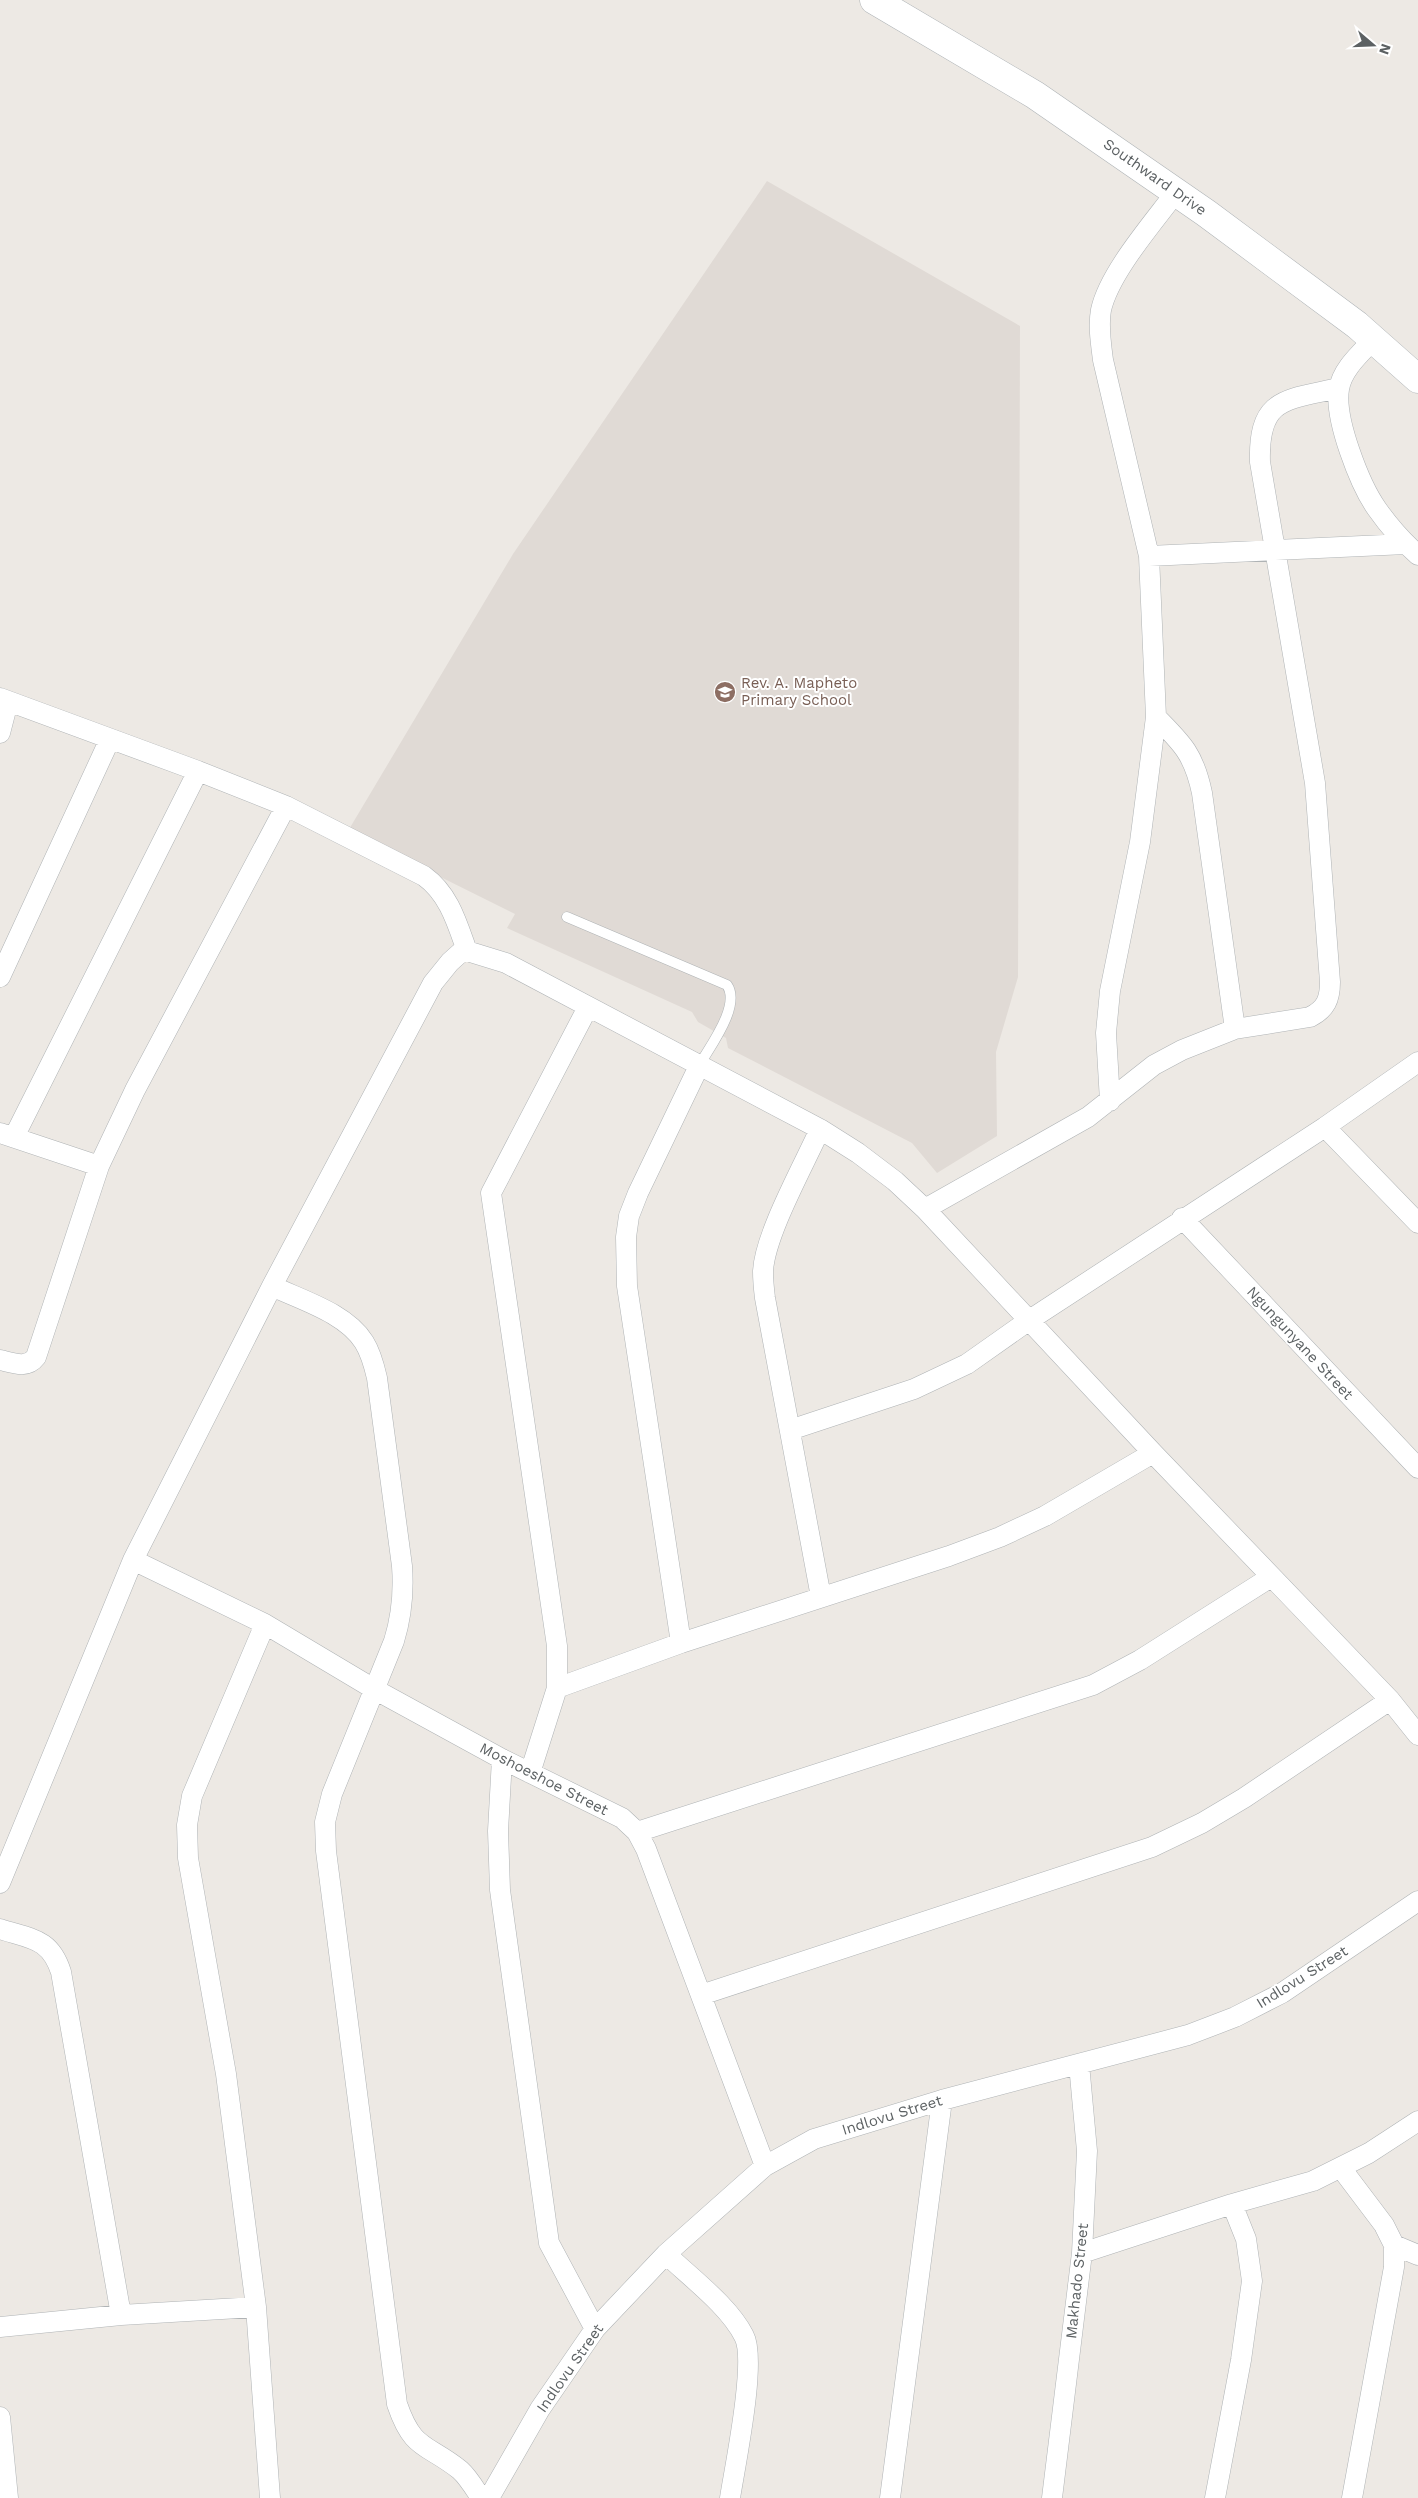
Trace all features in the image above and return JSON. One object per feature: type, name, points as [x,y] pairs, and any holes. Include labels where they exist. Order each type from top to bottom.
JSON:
[{"type":"main road","name":"Southward Drive","points":[[874,0],[1035,95],[1176,192],[1374,339],[1418,379]]},
{"type":"street","points":[[1110,1101],[1106,1033],[1110,992],[1140,842],[1156,717],[1149,556],[1103,360],[1100,332],[1101,310],[1108,289],[1120,269],[1176,192]]},
{"type":"street","points":[[1374,339],[1352,364],[1339,388],[1342,424],[1350,453],[1376,508],[1412,550]]},
{"type":"street","points":[[925,1210],[1058,1135],[1110,1101],[1154,1065],[1182,1050],[1235,1029],[1310,1017],[1320,1012],[1326,1005],[1330,995],[1322,851],[1315,783],[1260,462],[1261,432],[1266,417],[1274,407],[1288,399],[1339,388]]},
{"type":"street","points":[[1149,556],[1412,550]]},
{"type":"street","points":[[0,733],[4,700],[198,771],[286,806],[424,876],[436,885],[453,915],[468,951]]},
{"type":"street","points":[[1156,717],[1190,753],[1198,772],[1235,1029]]},
{"type":"street","points":[[0,977],[110,739]]},
{"type":"street","points":[[98,1166],[7,1135],[198,771]]},
{"type":"street","points":[[0,1360],[26,1364],[32,1362],[36,1356],[98,1166],[135,1090],[286,806]]},
{"type":"street","points":[[0,1883],[133,1560],[272,1286],[433,983],[450,962],[460,953],[468,951],[506,963],[700,1064],[820,1129],[858,1153],[895,1181],[925,1210],[1153,1453],[1390,1700],[1418,1735]]},
{"type":"street","points":[[530,1773],[557,1688],[557,1646],[492,1193],[588,1007]]},
{"type":"street","points":[[790,1430],[942,1378],[974,1360],[1028,1321],[1182,1218],[1325,1127],[1418,1062]]},
{"type":"street","points":[[681,1643],[627,1286],[626,1237],[630,1216],[638,1193],[700,1064]]},
{"type":"street","points":[[1325,1127],[1418,1223]]},
{"type":"street","points":[[820,1129],[774,1233],[763,1271],[765,1298],[821,1597]]},
{"type":"street","name":"Ngungunyane Street","points":[[1182,1218],[1418,1468]]},
{"type":"street","points":[[272,1286],[330,1314],[353,1328],[364,1341],[372,1358],[377,1378],[404,1590],[401,1616],[396,1632],[332,1794],[326,1822],[326,1851],[397,2404],[405,2427],[413,2438],[420,2445],[461,2471],[481,2498]]},
{"type":"street","points":[[557,1688],[681,1643],[949,1556],[1000,1537],[1045,1516],[1153,1453]]},
{"type":"street","name":"Moshoeshoe Street","points":[[133,1560],[265,1624],[374,1689],[530,1773],[622,1818],[637,1832],[646,1849],[765,2166]]},
{"type":"street","points":[[637,1832],[1093,1685],[1140,1660],[1271,1577]]},
{"type":"street","points":[[265,1624],[204,1765],[192,1796],[187,1825],[188,1858],[226,2074],[256,2307],[270,2498]]},
{"type":"street","points":[[701,1995],[1152,1847],[1202,1823],[1244,1798],[1390,1700]]},
{"type":"street","points":[[502,1758],[498,1831],[500,1890],[549,2243],[595,2329]]},
{"type":"street","name":"Indlovu Street","points":[[488,2498],[540,2410],[595,2329],[666,2254],[765,2166],[814,2139],[942,2100],[1188,2035],[1235,2017],[1282,1993],[1418,1901]]},
{"type":"street","points":[[0,1929],[44,1943],[56,1956],[61,1972],[121,2315]]},
{"type":"street","name":"Makhado Street","points":[[1052,2498],[1082,2253],[1087,2151],[1079,2064]]},
{"type":"street","points":[[890,2498],[942,2100]]},
{"type":"street","points":[[1082,2253],[1232,2204],[1313,2181],[1341,2168],[1418,2121]]},
{"type":"street","points":[[1341,2168],[1384,2225],[1394,2245],[1394,2267],[1352,2498]]},
{"type":"street","points":[[1215,2498],[1241,2360],[1252,2281],[1246,2239],[1232,2204]]},
{"type":"street","points":[[1394,2245],[1418,2255]]},
{"type":"street","points":[[666,2254],[734,2319],[746,2339],[750,2364],[730,2498]]},
{"type":"street","points":[[0,2326],[121,2315],[256,2307]]},
{"type":"street","points":[[0,2417],[8,2498]]},
{"type":"lane","points":[[567,917],[727,985],[732,992],[731,1004],[722,1027],[700,1064]]},
{"type":"shaded area","name":"Rev. A. Mapheto Primary School","points":[[767,181],[1020,326],[1018,977],[996,1052],[997,1136],[937,1173],[912,1143],[728,1048],[726,1038],[698,1022],[692,1012],[507,928],[515,914],[348,831],[513,554]]},
{"type":"place","name":"Rev. A. Mapheto Primary School","points":[[725,692]]}]
